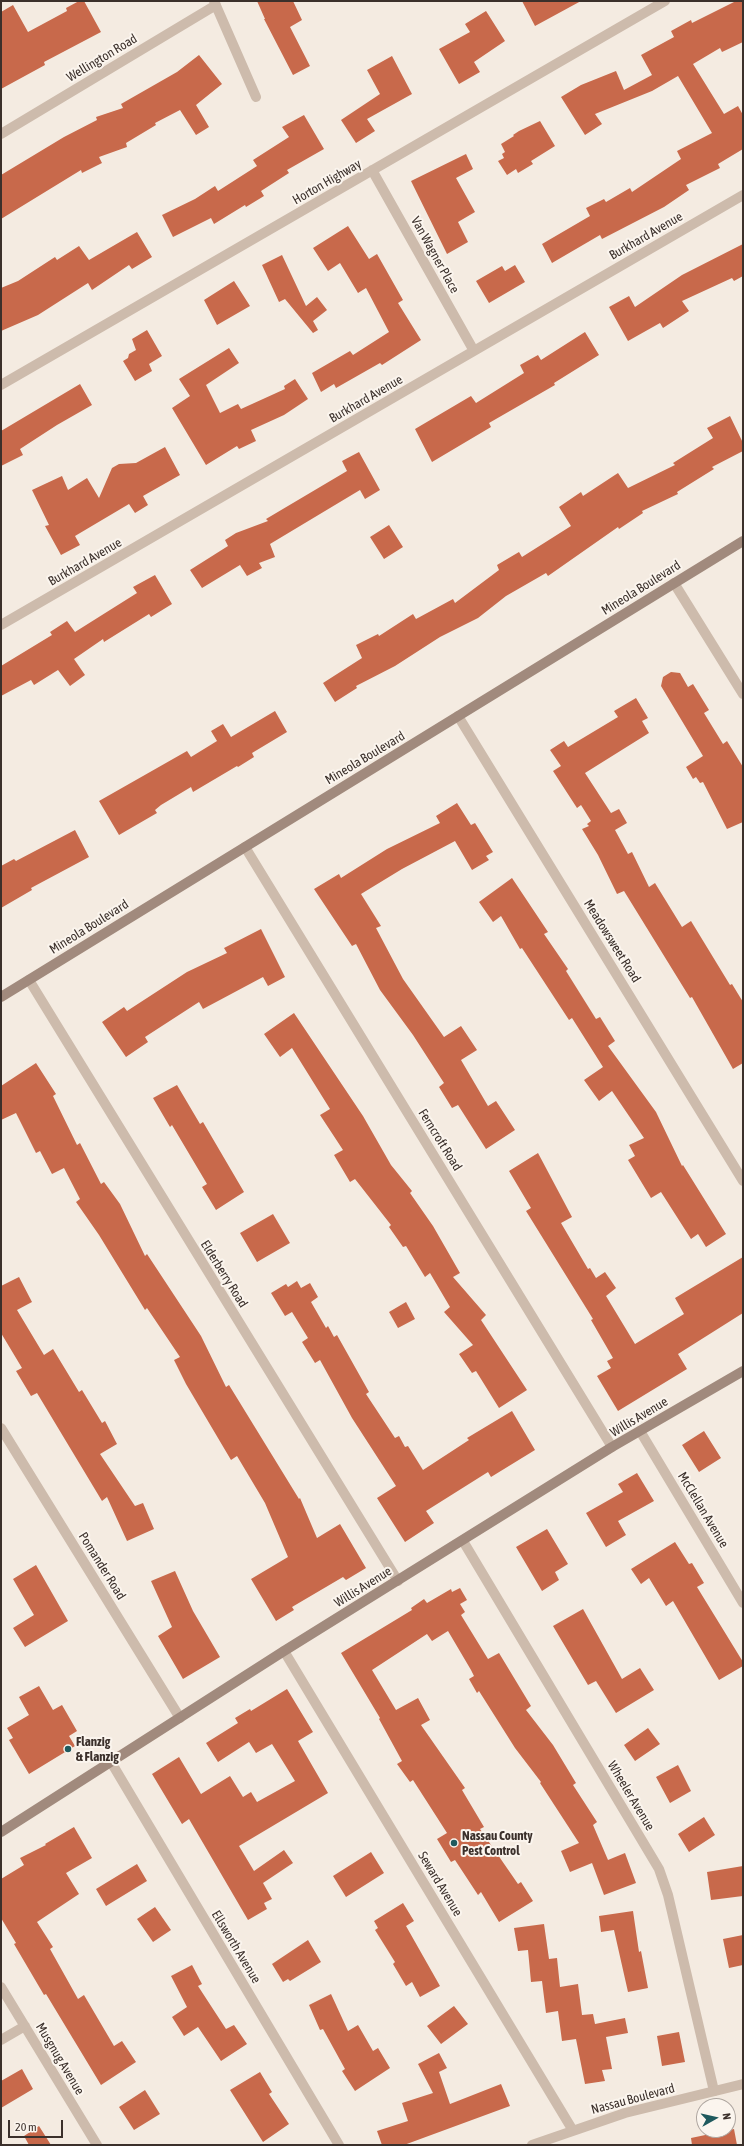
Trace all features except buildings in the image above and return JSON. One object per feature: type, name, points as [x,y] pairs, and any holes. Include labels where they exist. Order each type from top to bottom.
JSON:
[{"type":"main road","name":"Mineola Boulevard","points":[[1,997],[743,541]]},
{"type":"main road","name":"Willis Avenue","points":[[1,1832],[284,1652],[612,1448],[743,1371]]},
{"type":"street","name":"Horton Highway","points":[[1,385],[665,1]]},
{"type":"street","points":[[215,3],[256,97]]},
{"type":"street","name":"Wellington Road","points":[[1,134],[215,3]]},
{"type":"street","name":"Van Wagner Place","points":[[372,170],[474,351]]},
{"type":"street","name":"Burkhard Avenue","points":[[1,625],[743,195]]},
{"type":"street","points":[[674,583],[743,694]]},
{"type":"street","name":"Meadowsweet Road","points":[[458,716],[743,1181]]},
{"type":"street","name":"Ferncroft Road","points":[[245,847],[612,1448]]},
{"type":"street","name":"Elderberry Road","points":[[29,980],[398,1581]]},
{"type":"street","name":"Pomander Road","points":[[1,1428],[180,1718]]},
{"type":"street","name":"McClellan Avenue","points":[[640,1431],[743,1602]]},
{"type":"street","name":"Wheeler Avenue","points":[[463,1541],[659,1869],[668,1895],[714,2091]]},
{"type":"street","name":"Seward Avenue","points":[[284,1652],[572,2129]]},
{"type":"street","name":"Ellsworth Avenue","points":[[111,1762],[339,2145]]},
{"type":"street","name":"Musgnug Avenue","points":[[1,1987],[97,2145]]},
{"type":"street","points":[[1,2040],[25,2026]]},
{"type":"street","name":"Nassau Boulevard","points":[[532,2145],[572,2129],[625,2113],[743,2084]]},
{"type":"place","name":"Flanzig & Flanzig","points":[[68,1749]]},
{"type":"place","name":"Nassau County Pest Control","points":[[454,1843]]}]
